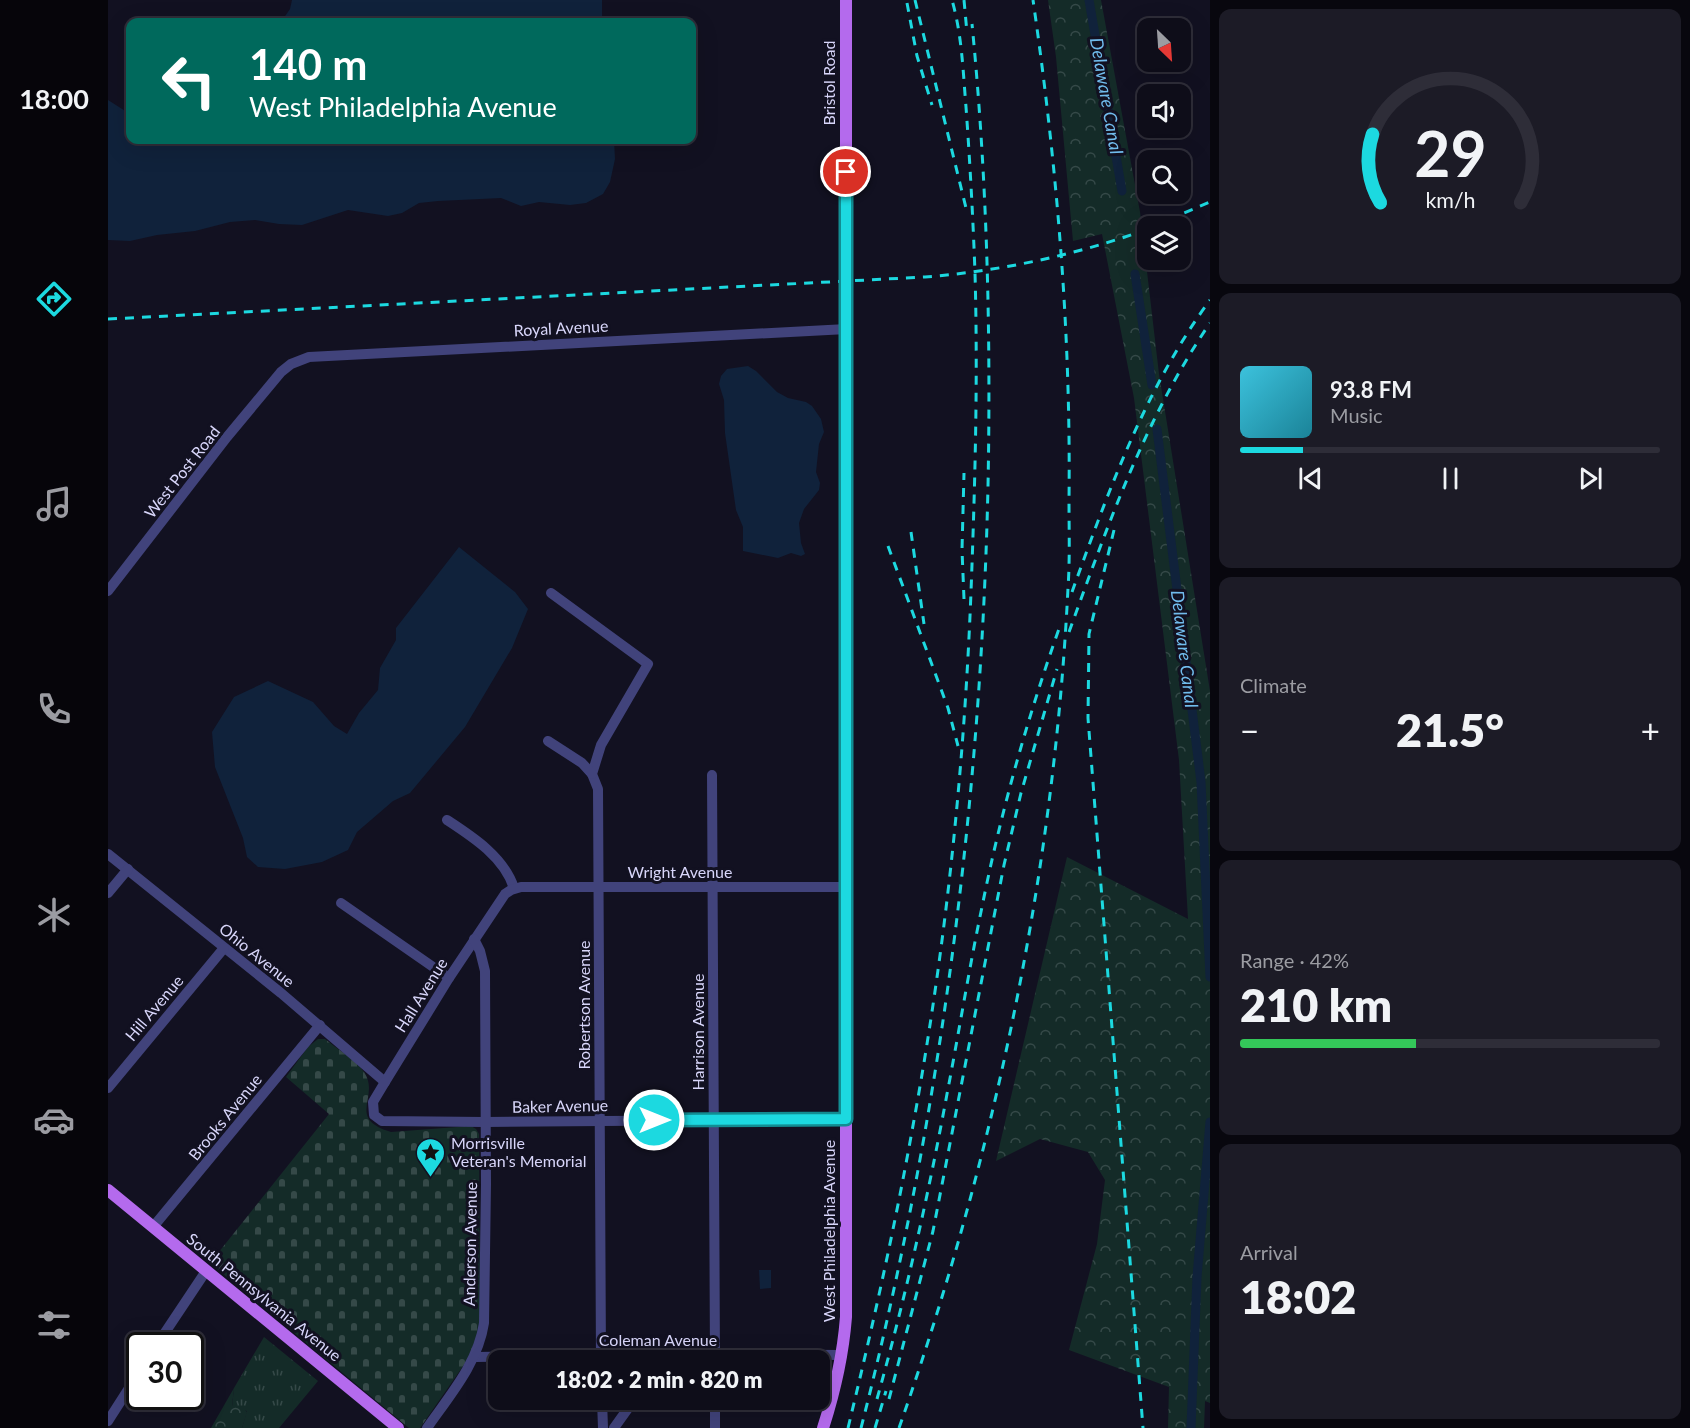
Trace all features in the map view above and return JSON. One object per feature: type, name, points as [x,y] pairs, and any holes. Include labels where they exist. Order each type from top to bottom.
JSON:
[{"type":"main road","name":"Bristol Road","points":[[846,0],[846,887]]},
{"type":"main road","name":"West Philadelphia Avenue","points":[[823,1428],[836,1386],[846,1317],[846,887]]},
{"type":"main road","name":"South Pennsylvania Avenue","points":[[109,1193],[399,1428]]},
{"type":"street","name":"Royal Avenue","points":[[281,372],[291,364],[309,357],[847,328]]},
{"type":"street","name":"West Post Road","points":[[108,591],[227,437],[281,372]]},
{"type":"street","name":"Robertson Avenue","points":[[551,593],[647,665],[601,745],[592,774],[598,789],[601,1350]]},
{"type":"street","points":[[549,741],[582,763],[592,774]]},
{"type":"street","name":"Harrison Avenue","points":[[712,775],[714,1350]]},
{"type":"street","points":[[447,820],[477,841],[500,863],[514,888]]},
{"type":"street","name":"Ohio Avenue","points":[[108,854],[320,1025],[385,1082]]},
{"type":"street","points":[[108,893],[128,870]]},
{"type":"street","name":"Wright Avenue","points":[[514,888],[846,887]]},
{"type":"street","name":"Hall Avenue","points":[[382,1121],[374,1115],[372,1108],[385,1082],[474,939],[505,894],[514,888]]},
{"type":"street","points":[[341,903],[449,978]]},
{"type":"street","name":"Anderson Avenue","points":[[427,1428],[474,1357],[484,1323],[485,971],[474,939]]},
{"type":"street","name":"Hill Avenue","points":[[108,1088],[224,948]]},
{"type":"street","name":"Brooks Avenue","points":[[153,1227],[320,1025]]},
{"type":"street","name":"Baker Avenue","points":[[382,1121],[846,1119]]},
{"type":"street","points":[[165,1332],[206,1270]]},
{"type":"street","name":"Coleman Avenue","points":[[830,1355],[842,1355]]},
{"type":"street","name":"Coleman Avenue","points":[[474,1357],[488,1357]]},
{"type":"street","points":[[108,1421],[126,1393]]},
{"type":"street","points":[[602,1410],[603,1428]]},
{"type":"street","points":[[614,1428],[627,1410]]},
{"type":"street","points":[[715,1410],[715,1428]]},
{"type":"green space","points":[[1048,0],[1101,0],[1140,212],[1140,216],[1137,216],[1137,270],[1147,270],[1159,374],[1210,691],[1210,1403],[1205,1401],[1204,1428],[1168,1428],[1169,1387],[1069,1350],[1097,1244],[1105,1180],[1088,1152],[1040,1139],[996,1161],[1067,857],[1188,919],[1179,760],[1134,398],[1102,234],[1073,241],[1056,57]]},
{"type":"green space","points":[[318,1039],[325,1039],[364,1072],[369,1090],[367,1113],[370,1120],[377,1126],[391,1132],[471,1126],[479,1134],[480,1316],[477,1337],[468,1359],[420,1428],[409,1428],[210,1263],[329,1114],[286,1077],[308,1047]]},
{"type":"green space","points":[[264,1337],[318,1381],[279,1428],[242,1428],[247,1411],[232,1407],[234,1388]]},
{"type":"green space","points":[[234,1388],[232,1406],[242,1407],[247,1412],[242,1428],[211,1428]]},
{"type":"water","points":[[292,0],[602,0],[602,18],[284,18],[290,9]]},
{"type":"water","points":[[108,100],[126,111],[126,144],[614,144],[615,159],[610,182],[603,194],[586,203],[570,205],[539,202],[521,206],[501,198],[438,201],[419,203],[402,213],[388,216],[348,210],[302,225],[255,220],[230,222],[195,231],[157,235],[130,241],[108,240]]},
{"type":"water","points":[[748,366],[777,392],[812,406],[821,419],[824,432],[819,444],[816,472],[820,483],[819,490],[804,509],[799,523],[801,543],[805,554],[801,556],[791,553],[778,558],[743,551],[743,527],[736,510],[725,433],[724,400],[719,384],[721,376],[727,369]]},
{"type":"water","points":[[459,547],[515,592],[528,609],[512,648],[465,727],[410,793],[393,801],[357,832],[348,850],[322,862],[285,869],[258,867],[247,857],[243,838],[215,767],[212,732],[234,697],[268,681],[313,702],[334,726],[347,734],[359,713],[378,690],[380,668],[396,640],[396,628]]},
{"type":"water","points":[[759,1270],[771,1270],[771,1288],[760,1289]]},
{"type":"waterway","name":"Delaware Canal","points":[[1089,0],[1122,191]]},
{"type":"waterway","name":"Delaware Canal","points":[[1135,274],[1152,385]]},
{"type":"waterway","name":"Delaware Canal","points":[[1157,429],[1201,782],[1210,977]]},
{"type":"waterway","name":"Delaware Canal","points":[[1191,1428],[1197,1277],[1210,1122]]},
{"type":"railway","points":[[915,0],[967,212]]},
{"type":"railway","points":[[848,1428],[890,1243],[924,1064],[951,863],[968,660],[974,512],[976,313],[964,80],[960,40],[952,0]]},
{"type":"railway","points":[[964,0],[967,33]]},
{"type":"railway","points":[[899,1428],[964,1223],[991,1119],[1014,1014],[1033,908],[1049,802],[1061,695],[1069,566],[1068,375],[1061,250],[1042,62],[1033,0]]},
{"type":"railway","points":[[907,3],[917,56],[932,105]]},
{"type":"railway","points":[[861,1428],[889,1312],[934,1078],[952,960],[966,842],[976,724],[984,605],[989,370],[987,255],[972,24]]},
{"type":"railway","points":[[1177,216],[1210,202]]},
{"type":"railway","points":[[108,319],[925,277],[1010,266],[1093,247],[1137,233]]},
{"type":"railway","points":[[1072,592],[1130,441],[1166,368],[1210,300]]},
{"type":"railway","points":[[1069,632],[1098,552],[1147,434],[1166,396],[1210,323]]},
{"type":"railway","points":[[964,473],[962,550],[964,599]]},
{"type":"railway","points":[[1114,530],[1089,634],[1088,718],[1143,1428]]},
{"type":"railway","points":[[911,532],[924,624]]},
{"type":"railway","points":[[888,546],[948,708],[958,746]]},
{"type":"railway","points":[[877,1399],[924,1209],[989,871],[1037,693],[1061,623]]},
{"type":"railway","points":[[889,1399],[933,1231],[1004,865],[1021,793],[1057,669]]},
{"type":"railway","points":[[875,1428],[886,1391]]},
{"type":"place","name":"Morrisville Veteran's Memorial","points":[[430,1178]]},
{"type":"route","points":[[654,1120],[846,1119],[846,172]]}]
